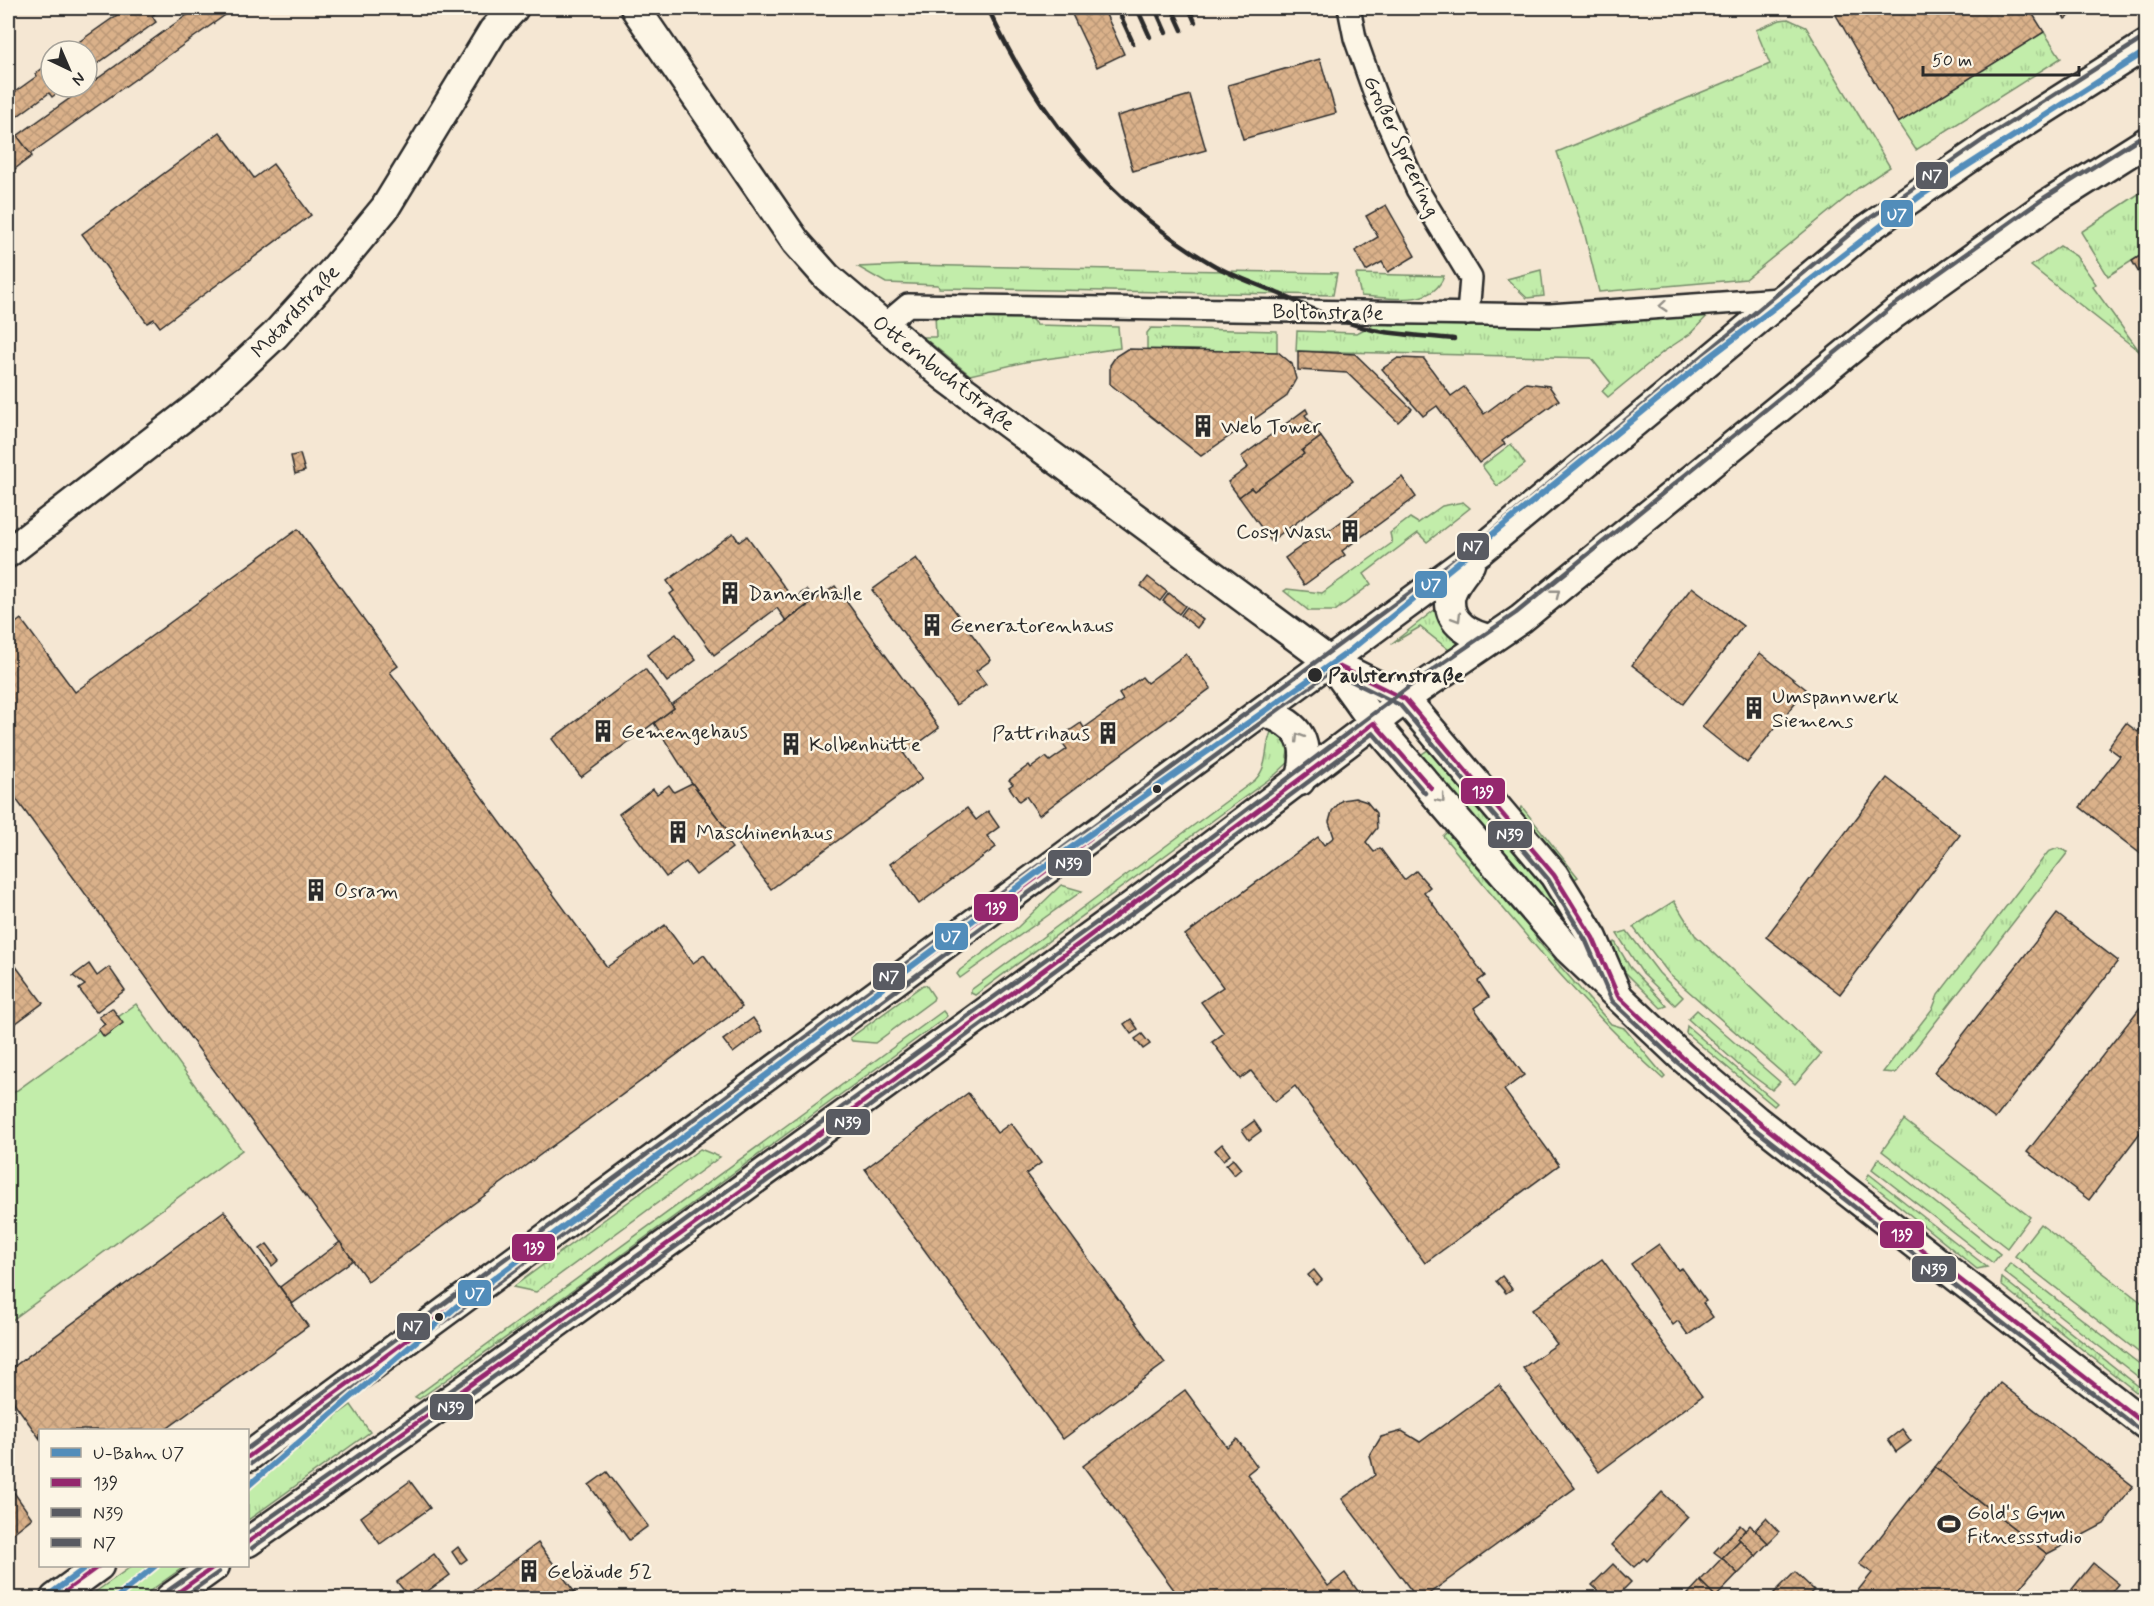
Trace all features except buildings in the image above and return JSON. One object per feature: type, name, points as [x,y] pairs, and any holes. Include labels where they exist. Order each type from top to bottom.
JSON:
[{"type":"main road","name":"Motardstraße","points":[[8,553],[208,398],[275,335],[333,271],[384,208],[442,119],[498,19],[514,8]]},
{"type":"main road","name":"Otternbuchtstraße","points":[[638,9],[796,242],[827,277],[882,327],[944,376],[1330,662]]},
{"type":"main road","points":[[249,1456],[1481,550],[1780,299],[1867,229],[1922,190],[2146,45]]},
{"type":"main road","points":[[249,1541],[484,1376],[1300,781],[1405,699],[1559,590],[1885,321],[2048,204],[2146,142]]},
{"type":"main road","points":[[1481,550],[1458,580],[1450,601],[1454,616],[1464,629],[1478,637],[1491,639]]},
{"type":"main road","points":[[1330,662],[1405,699],[1554,875],[1593,938],[1618,996]]},
{"type":"main road","points":[[1330,662],[1374,723],[1567,948],[1682,1057],[1756,1120],[2146,1425]]},
{"type":"main road","points":[[1263,712],[1282,718],[1297,731],[1305,745],[1305,763],[1300,781]]},
{"type":"main road","points":[[55,1599],[98,1567]]},
{"type":"main road","points":[[170,1599],[214,1567]]},
{"type":"street","name":"Großer Spreering","points":[[1349,8],[1355,38],[1376,97],[1412,179],[1471,278],[1468,314]]},
{"type":"street","name":"Boltonstraße","points":[[882,327],[908,305],[1520,315],[1780,299]]},
{"type":"green space","points":[[1788,19],[1806,27],[1890,167],[1858,188],[1746,279],[1599,292],[1584,231],[1557,152],[1770,64],[1756,30]]},
{"type":"green space","points":[[2044,32],[2061,58],[1916,150],[1898,123]]},
{"type":"green space","points":[[2146,189],[2146,252],[2108,276],[2081,232]]},
{"type":"green space","points":[[2060,246],[2076,256],[2096,284],[2093,287],[2140,352],[2031,266]]},
{"type":"green space","points":[[906,265],[1337,273],[1333,295],[939,288],[938,285],[886,283],[858,267]]},
{"type":"green space","points":[[1541,270],[1544,296],[1527,298],[1507,279]]},
{"type":"green space","points":[[1356,274],[1444,276],[1430,293],[1420,297],[1396,299],[1361,296]]},
{"type":"green space","points":[[1712,311],[1690,334],[1663,352],[1608,397],[1602,391],[1611,383],[1591,358],[1296,351],[1297,331],[1357,333],[1374,324],[1547,327]]},
{"type":"green space","points":[[935,313],[1027,315],[1037,325],[1118,327],[1120,348],[1025,362],[970,375],[923,337],[936,337]]},
{"type":"green space","points":[[1151,328],[1277,331],[1277,352],[1147,349],[1147,333]]},
{"type":"green space","points":[[1511,444],[1525,464],[1497,486],[1482,466]]},
{"type":"green space","points":[[1463,502],[1470,508],[1427,542],[1418,533],[1364,574],[1371,584],[1335,611],[1309,611],[1284,591],[1287,589],[1322,593],[1392,543],[1390,533],[1410,518],[1418,523],[1442,506]]},
{"type":"green space","points":[[1437,608],[1465,644],[1453,653],[1420,627],[1391,644]]},
{"type":"green space","points":[[1271,732],[1279,734],[1289,748],[1287,757],[1290,761],[1276,774],[975,995],[971,993],[971,990],[1255,780],[1264,763]]},
{"type":"green space","points":[[1428,750],[1557,903],[1577,939],[1419,756]]},
{"type":"green space","points":[[1522,807],[1578,877],[1573,880],[1518,812]]},
{"type":"green space","points":[[1451,828],[1537,930],[1536,939],[1611,1024],[1624,1028],[1665,1077],[1663,1079],[1604,1022],[1522,930],[1443,836]]},
{"type":"green space","points":[[2058,848],[2068,852],[1896,1073],[1883,1072],[1933,1008],[1938,995],[2048,852]]},
{"type":"green space","points":[[1061,885],[1082,891],[960,978],[957,974],[960,970],[1018,927]]},
{"type":"green space","points":[[1674,901],[1695,935],[1821,1054],[1795,1084],[1670,975],[1633,927]]},
{"type":"green space","points":[[1627,931],[1659,973],[1683,997],[1675,1005],[1643,974],[1617,934]]},
{"type":"green space","points":[[1615,942],[1630,967],[1667,1006],[1661,1008],[1623,970],[1609,946]]},
{"type":"green space","points":[[926,985],[934,997],[933,1000],[875,1043],[852,1041],[850,1038]]},
{"type":"green space","points":[[136,1004],[242,1150],[8,1323],[8,1097]]},
{"type":"green space","points":[[1697,1010],[1780,1082],[1772,1090],[1743,1069],[1688,1019]]},
{"type":"green space","points":[[943,1011],[947,1016],[945,1018],[586,1281],[419,1399],[415,1397]]},
{"type":"green space","points":[[1687,1026],[1777,1103],[1774,1106],[1686,1033]]},
{"type":"green space","points":[[1904,1120],[2030,1217],[2007,1248],[1882,1151]]},
{"type":"green space","points":[[700,1149],[720,1157],[536,1292],[513,1287]]},
{"type":"green space","points":[[1879,1158],[2000,1254],[1993,1263],[1872,1169]]},
{"type":"green space","points":[[1869,1174],[1987,1267],[1977,1269],[1866,1179]]},
{"type":"green space","points":[[2040,1224],[2146,1306],[2146,1358],[2015,1256]]},
{"type":"green space","points":[[2010,1263],[2146,1369],[2146,1383],[2004,1272]]},
{"type":"green space","points":[[2002,1278],[2143,1390],[2136,1392],[2001,1285]]},
{"type":"green space","points":[[351,1405],[370,1432],[249,1519],[249,1480]]},
{"type":"green space","points":[[131,1567],[184,1567],[140,1598],[87,1598]]},
{"type":"railway","points":[[988,8],[1029,84],[1053,120],[1080,154],[1141,214],[1175,240],[1227,272],[1348,323],[1383,332],[1454,339]]},
{"type":"railway","points":[[1117,8],[1133,43]]},
{"type":"railway","points":[[1137,8],[1150,37]]},
{"type":"railway","points":[[1155,8],[1166,33]]},
{"type":"railway","points":[[1172,8],[1182,30]]},
{"type":"railway","points":[[1189,8],[1195,22]]},
{"type":"metro line","name":"U7","points":[[249,1485],[456,1307],[1055,859],[1347,653],[1706,360],[1920,196],[2146,51]]},
{"type":"metro line","name":"U7","points":[[45,1598],[87,1567]]},
{"type":"metro line","name":"U7","points":[[116,1598],[154,1567]]},
{"type":"transit line","name":"N7","points":[[249,1447],[1476,544],[1863,223],[1983,140],[2142,39]]},
{"type":"transit line","name":"N7","points":[[249,1532],[480,1370],[1129,899],[1411,685],[1516,613],[1890,308],[2044,198],[2142,136]]},
{"type":"transit line","name":"139","points":[[249,1456],[1330,662],[1405,699],[1554,875],[1593,938],[1618,996],[1682,1057],[1756,1120],[2146,1425]]},
{"type":"transit line","name":"N39","points":[[252,1463],[1331,671],[1400,705],[1548,879],[1586,941],[1612,1001],[1677,1062],[1751,1126],[2141,1431]]},
{"type":"transit line","name":"139","points":[[249,1541],[815,1137],[1095,932],[1374,723],[1431,788]]},
{"type":"transit line","name":"N39","points":[[252,1548],[535,1348],[816,1145],[1095,941],[1373,733],[1425,793]]},
{"type":"transit line","name":"139","points":[[55,1598],[98,1567]]},
{"type":"transit line","name":"N7","points":[[166,1592],[202,1567]]},
{"type":"transit line","name":"139","points":[[170,1598],[214,1567]]},
{"type":"transit line","name":"N39","points":[[182,1598],[219,1572]]},
{"type":"place","name":"Web Tower","points":[[1203,426]]},
{"type":"place","name":"Cosy Wash","points":[[1350,531]]},
{"type":"place","name":"Dannerhalle","points":[[730,593]]},
{"type":"place","name":"Generatorenhaus","points":[[932,625]]},
{"type":"place","name":"Paulsternstraße","points":[[1315,675]]},
{"type":"place","name":"Umspannwerk Siemens","points":[[1754,708]]},
{"type":"place","name":"Gemengehaus","points":[[603,731]]},
{"type":"place","name":"Pattrihaus","points":[[1108,733]]},
{"type":"place","name":"Kolbenhütte","points":[[791,744]]},
{"type":"place","name":"Maschinenhaus","points":[[678,832]]},
{"type":"place","name":"Osram","points":[[316,890]]},
{"type":"place","name":"Gold's Gym Fitnessstudio","points":[[1949,1524]]},
{"type":"place","name":"Gebäude 52","points":[[529,1571]]}]
